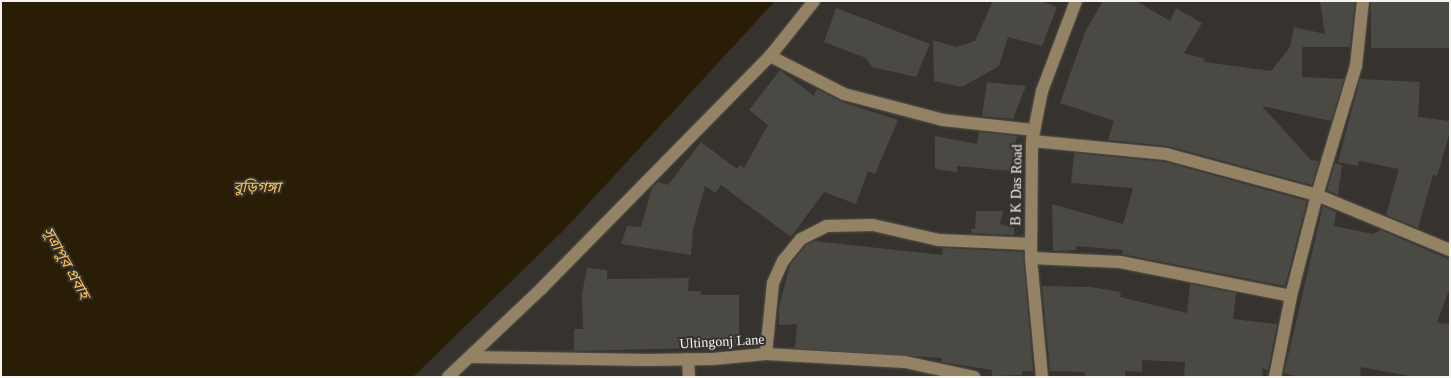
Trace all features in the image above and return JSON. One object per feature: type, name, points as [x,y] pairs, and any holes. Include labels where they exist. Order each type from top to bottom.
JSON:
[{"type":"street","points":[[448,377],[542,288],[770,56],[814,1]]},
{"type":"street","name":"B K Das Road","points":[[1042,377],[1031,258],[1033,135],[1045,82],[1076,1]]},
{"type":"street","points":[[1276,377],[1291,296],[1317,195],[1356,66],[1363,1]]},
{"type":"street","points":[[770,56],[844,94],[943,120],[1166,154],[1317,195],[1450,250]]},
{"type":"street","points":[[766,354],[774,283],[783,260],[800,239],[826,226],[873,225],[939,240],[1031,244]]},
{"type":"street","points":[[1031,258],[1120,262],[1291,296]]},
{"type":"street","name":"Ultingonj Lane","points":[[470,357],[688,359],[766,354],[905,362],[974,377]]},
{"type":"street","points":[[688,359],[689,377]]},
{"type":"water","name":"বুড়িগঙ্গা","points":[[1,1],[775,1],[564,230],[413,377],[1,377]]},
{"type":"building","points":[[993,1],[1041,1],[1057,7],[1042,46],[1008,37],[999,66],[962,87],[934,81],[933,40],[956,47],[975,41]]},
{"type":"building","points":[[1103,1],[1136,1],[1170,21],[1176,8],[1202,23],[1184,53],[1205,59],[1204,62],[1271,71],[1290,47],[1294,27],[1325,34],[1320,1],[1355,1],[1350,47],[1302,47],[1302,77],[1344,79],[1331,121],[1262,106],[1311,160],[1319,161],[1312,185],[1168,146],[1108,140],[1114,121],[1060,103],[1085,32]]},
{"type":"building","points":[[1371,1],[1450,1],[1450,48],[1371,48]]},
{"type":"building","points":[[836,8],[930,44],[916,77],[872,67],[866,58],[824,42]]},
{"type":"building","points":[[780,70],[814,96],[817,89],[842,102],[898,120],[875,174],[868,171],[856,204],[824,192],[791,237],[721,185],[715,193],[705,186],[693,230],[691,255],[621,244],[627,226],[641,227],[652,188],[658,182],[668,185],[701,142],[737,169],[740,165],[744,168],[768,125],[749,110]]},
{"type":"building","points":[[1360,79],[1420,82],[1418,117],[1450,121],[1450,132],[1437,176],[1433,175],[1418,228],[1386,215],[1399,169],[1359,161],[1358,166],[1338,162]]},
{"type":"building","points":[[987,82],[1026,86],[1013,119],[982,116]]},
{"type":"building","points":[[979,132],[1017,136],[1010,171],[957,166],[957,172],[935,169],[935,136],[977,144]]},
{"type":"building","points":[[1074,153],[1165,162],[1307,201],[1285,286],[1122,254],[1123,250],[1076,246],[1076,250],[1053,251],[1052,204],[1123,224],[1133,188],[1071,183]]},
{"type":"building","points":[[1335,163],[1342,165],[1338,195],[1327,190]]},
{"type":"building","points":[[1323,206],[1336,212],[1334,226],[1373,234],[1381,230],[1450,260],[1450,287],[1437,323],[1450,324],[1449,377],[1415,377],[1361,367],[1360,377],[1298,377],[1284,373]]},
{"type":"building","points":[[976,211],[1003,211],[1000,224],[1014,228],[1014,235],[972,233],[971,229],[975,229]]},
{"type":"building","points":[[814,241],[942,255],[943,248],[1023,252],[1033,371],[1022,371],[1022,375],[992,376],[992,370],[941,362],[942,358],[795,348],[797,324],[779,325],[779,307],[790,265],[806,245]]},
{"type":"building","points":[[587,268],[607,270],[607,279],[689,278],[688,291],[701,291],[701,295],[739,295],[739,347],[574,351],[574,329],[583,329],[582,294]]},
{"type":"building","points":[[1190,284],[1236,293],[1233,319],[1277,324],[1268,370],[1262,368],[1263,377],[1184,377],[1185,362],[1142,360],[1142,372],[1125,371],[1125,377],[1085,377],[1085,372],[1050,371],[1042,286],[1091,287],[1121,292],[1120,297],[1187,313]]},
{"type":"water label","name":"সূত্রাপুর প্রবাহ","points":[[66,263]]}]
